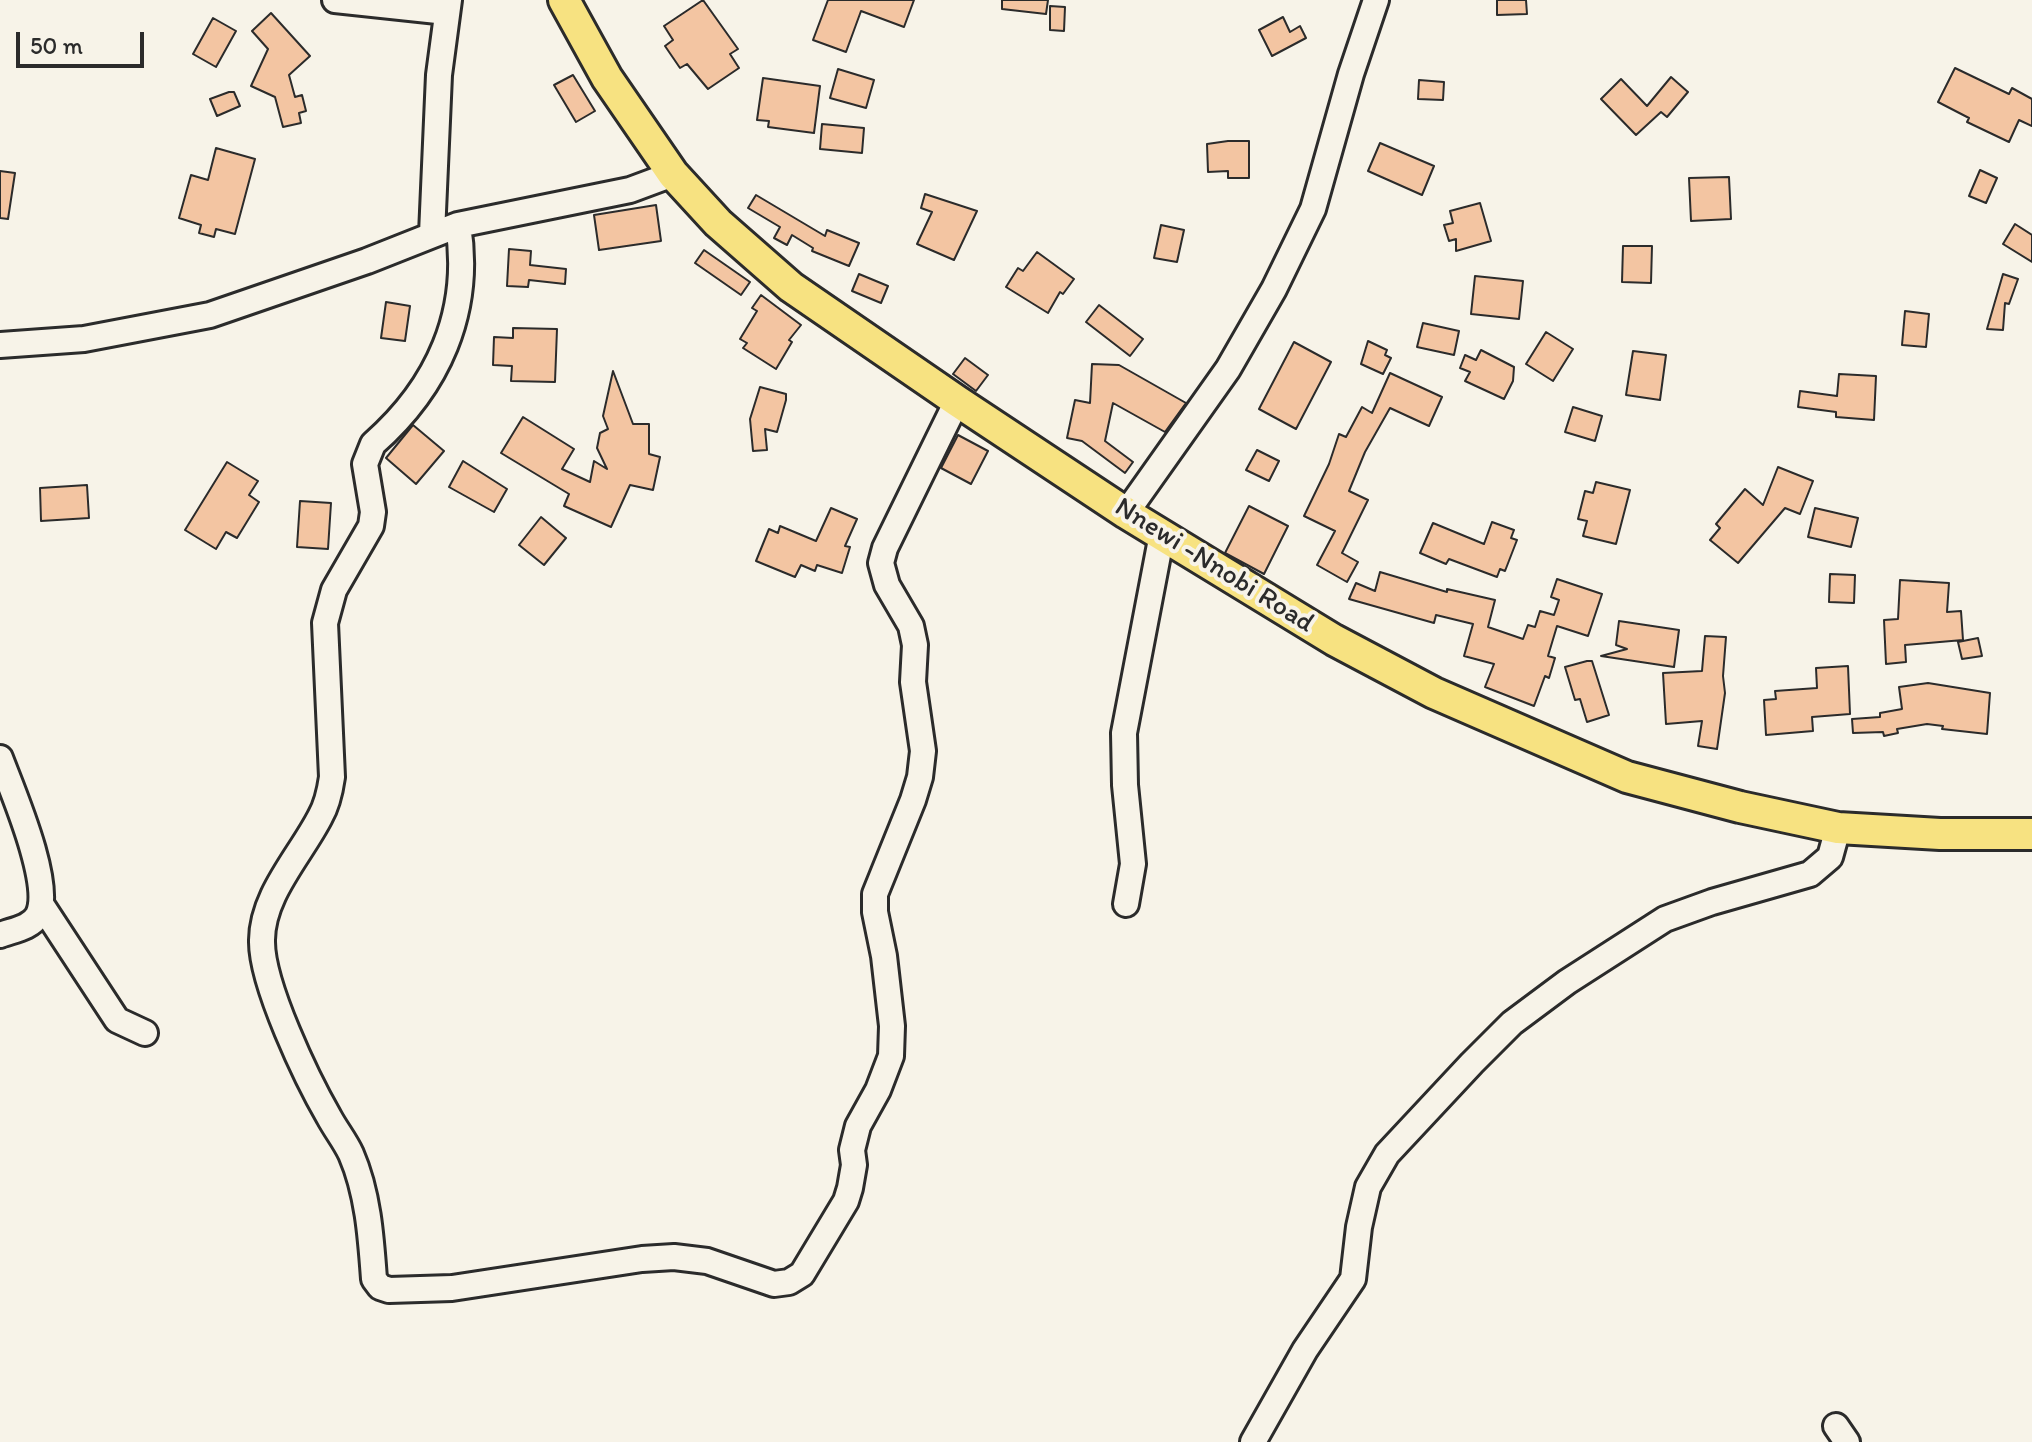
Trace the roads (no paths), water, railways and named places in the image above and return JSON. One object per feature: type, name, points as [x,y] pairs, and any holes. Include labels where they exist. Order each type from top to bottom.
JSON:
[{"type":"main road","name":"Nnewi -Nnobi Road","points":[[564,0],[607,78],[673,174],[718,223],[791,287],[1126,513],[1334,640],[1491,720],[1627,777],[1740,807],[1838,828],[1940,834],[2032,834]]},
{"type":"street","points":[[335,0],[448,6],[435,131],[432,234]]},
{"type":"street","points":[[1126,513],[1228,369],[1274,289],[1313,209],[1351,74],[1376,0]]},
{"type":"street","points":[[0,345],[84,339],[210,315],[367,261],[458,225],[630,190],[673,174]]},
{"type":"street","points":[[458,225],[462,252],[460,287],[451,328],[439,361],[419,398],[373,444],[368,453],[365,464],[373,512],[371,526],[334,590],[325,623],[332,777],[329,797],[280,884],[265,917],[262,943],[269,981],[300,1057],[328,1115],[351,1153],[363,1191],[374,1279],[380,1287],[389,1290],[452,1288],[642,1259],[674,1257],[707,1261],[774,1284],[789,1282],[802,1274],[846,1201],[858,1126],[878,1090],[891,1056],[892,1026],[875,894],[913,800],[923,751],[914,693],[915,645],[911,626],[887,585],[881,563],[885,548],[957,401]]},
{"type":"street","points":[[1126,904],[1133,864],[1125,785],[1124,733],[1162,534]]},
{"type":"street","points":[[0,758],[33,849],[41,904],[117,1020],[145,1033]]},
{"type":"street","points":[[1253,1442],[1305,1350],[1353,1279],[1359,1227],[1368,1187],[1387,1154],[1472,1063],[1523,1014],[1665,919],[1810,874],[1830,857],[1838,828]]},
{"type":"street","points":[[0,935],[29,924],[37,916],[41,904]]}]
